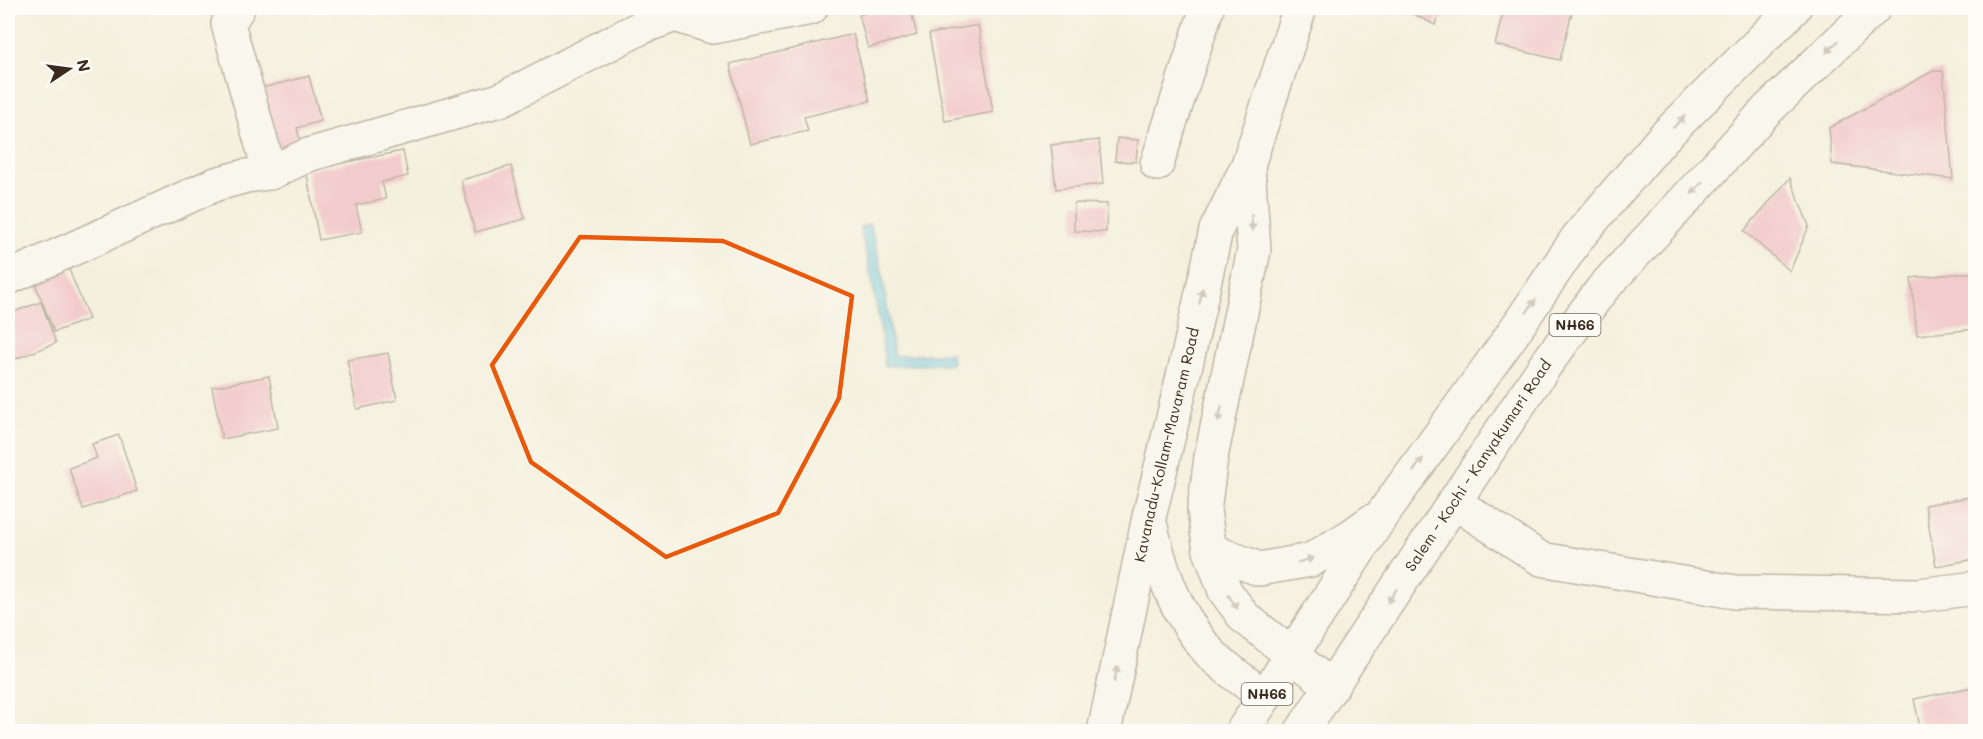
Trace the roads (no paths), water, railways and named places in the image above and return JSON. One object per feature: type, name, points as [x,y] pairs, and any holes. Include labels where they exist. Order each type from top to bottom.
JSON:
[{"type":"main road","points":[[238,8],[228,24],[270,173]]},
{"type":"main road","points":[[8,278],[216,184],[246,176],[270,173],[308,156],[500,100],[674,11],[713,27],[811,8]]},
{"type":"main road","points":[[1157,164],[1206,8]]},
{"type":"main road","name":"Kavanadu-Kollam-Mavaram Road","points":[[1104,732],[1149,517],[1216,230],[1248,165],[1299,8]]},
{"type":"main road","name":"NH66","points":[[1242,732],[1384,512],[1509,339],[1578,237],[1663,138],[1794,8]]},
{"type":"main road","name":"Salem - Kochi - Kanyakumari Road","points":[[1300,732],[1544,367],[1603,288],[1766,111],[1874,8]]},
{"type":"main road","name":"Kavanadu-Kollam-Mavaram Road","points":[[1248,165],[1254,250],[1211,457],[1204,511],[1209,550],[1225,591],[1244,618],[1332,687]]},
{"type":"main road","points":[[1454,502],[1541,559],[1735,592],[1919,595],[1976,588]]},
{"type":"main road","points":[[1209,550],[1259,569],[1311,560],[1351,536],[1384,512]]},
{"type":"main road","points":[[1149,517],[1159,563],[1181,614],[1211,654],[1265,697]]},
{"type":"water","points":[[870,224],[882,271],[894,356],[951,353],[952,364],[885,366],[875,296],[860,227]]}]
